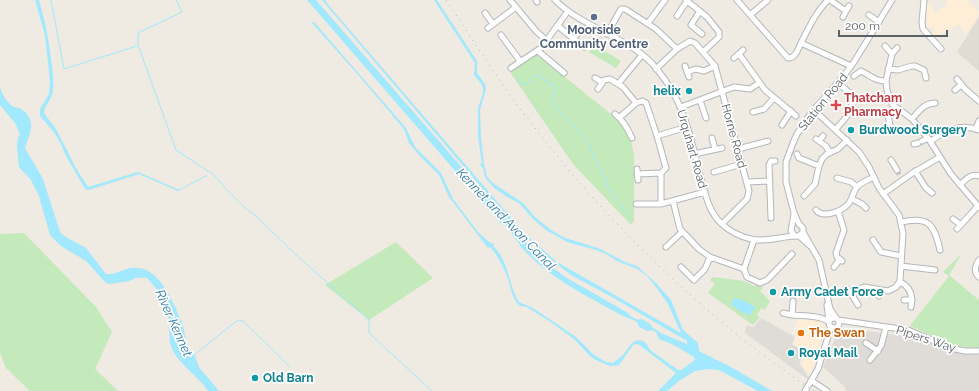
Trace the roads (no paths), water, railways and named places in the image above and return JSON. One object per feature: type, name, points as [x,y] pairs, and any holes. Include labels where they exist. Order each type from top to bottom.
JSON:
[{"type":"street","points":[[510,0],[536,31],[547,41]]},
{"type":"street","name":"Urquhart Road","points":[[555,0],[580,20],[628,45],[656,68],[670,87],[681,107],[705,192],[712,209],[722,224],[740,236],[754,240],[766,241],[784,238],[794,232]]},
{"type":"street","points":[[648,24],[665,0]]},
{"type":"street","points":[[677,16],[686,0],[700,11],[720,34],[719,37],[703,52]]},
{"type":"street","points":[[737,0],[788,58],[794,56],[819,9],[829,0],[847,9],[843,17]]},
{"type":"street","points":[[750,15],[768,0]]},
{"type":"street","points":[[924,0],[922,22],[923,29],[941,49]]},
{"type":"street","name":"Station Road","points":[[834,323],[820,264],[803,232],[802,226],[799,224],[794,213],[786,182],[786,162],[795,136],[814,110],[851,66],[889,1]]},
{"type":"street","points":[[488,28],[516,7]]},
{"type":"street","points":[[607,34],[621,9],[648,24],[664,36],[677,50],[656,68]]},
{"type":"street","points":[[511,68],[538,51],[568,11]]},
{"type":"street","points":[[700,11],[691,25],[702,34]]},
{"type":"street","points":[[485,13],[493,24]]},
{"type":"street","points":[[868,15],[878,22]]},
{"type":"street","points":[[558,26],[584,47]]},
{"type":"street","points":[[926,34],[931,28]]},
{"type":"street","points":[[574,38],[578,34]]},
{"type":"street","points":[[501,35],[520,61]]},
{"type":"street","name":"Horne Road","points":[[677,50],[688,42],[692,42],[697,45],[715,66],[747,182],[749,193],[747,199],[722,224]]},
{"type":"street","points":[[801,43],[851,66]]},
{"type":"street","points":[[885,46],[892,54]]},
{"type":"street","points":[[897,48],[892,54],[888,69],[886,81],[888,96],[894,106],[912,119],[930,139],[940,157],[978,207],[959,227],[954,219]]},
{"type":"street","points":[[538,51],[564,72]]},
{"type":"street","points":[[734,58],[741,52],[759,83],[774,98],[796,116]]},
{"type":"street","points":[[618,84],[642,55]]},
{"type":"street","points":[[687,72],[696,69],[704,71],[715,66]]},
{"type":"street","points":[[888,69],[898,70],[915,66],[924,70]]},
{"type":"street","points":[[924,70],[929,66]]},
{"type":"street","points":[[924,70],[926,78]]},
{"type":"street","points":[[854,76],[860,71],[871,74],[876,80],[886,81]]},
{"type":"street","points":[[594,78],[602,82]]},
{"type":"street","points":[[598,89],[605,79],[610,79],[627,91],[636,102]]},
{"type":"street","points":[[958,79],[961,85],[979,101]]},
{"type":"street","points":[[681,107],[734,87],[750,88],[759,83]]},
{"type":"street","points":[[836,129],[850,113],[852,106],[852,97],[850,93],[838,83]]},
{"type":"street","points":[[955,90],[961,85]]},
{"type":"street","points":[[927,97],[927,104]]},
{"type":"street","points":[[753,112],[764,109],[774,98]]},
{"type":"street","points":[[700,100],[705,115],[711,110]]},
{"type":"street","points":[[632,138],[619,117],[636,102],[642,101],[646,103],[666,168],[661,173],[637,174]]},
{"type":"street","points":[[912,119],[927,104],[935,103]]},
{"type":"street","points":[[891,127],[888,114],[894,106]]},
{"type":"street","points":[[814,110],[836,129],[863,156],[883,194],[897,212],[901,222],[903,233],[900,282],[890,291],[864,287],[849,293],[858,305]]},
{"type":"street","points":[[782,125],[791,111]]},
{"type":"street","points":[[918,142],[930,139],[960,126],[978,129],[979,121]]},
{"type":"street","points":[[657,136],[687,127]]},
{"type":"street","points":[[823,136],[818,140],[826,146],[830,153]]},
{"type":"street","points":[[712,138],[715,149]]},
{"type":"street","points":[[738,149],[760,140],[768,141]]},
{"type":"street","points":[[804,196],[811,192],[815,184],[822,159],[838,149],[847,140]]},
{"type":"street","points":[[694,154],[722,148]]},
{"type":"street","points":[[883,194],[901,178],[940,157]]},
{"type":"street","points":[[798,158],[819,166]]},
{"type":"street","points":[[891,160],[896,170]]},
{"type":"street","points":[[771,218],[773,211],[770,163],[771,161],[775,161]]},
{"type":"street","points":[[722,163],[724,169]]},
{"type":"street","points":[[714,172],[742,164]]},
{"type":"street","points":[[915,171],[924,189],[932,193]]},
{"type":"street","points":[[661,173],[661,204]]},
{"type":"street","points":[[960,185],[971,176],[979,176]]},
{"type":"street","points":[[816,210],[822,216],[838,211],[847,205],[852,199],[857,187],[874,177]]},
{"type":"street","points":[[837,178],[851,182],[857,187]]},
{"type":"street","points":[[747,182],[770,181]]},
{"type":"street","points":[[636,204],[661,204],[705,192]]},
{"type":"street","points":[[852,199],[862,204],[866,208]]},
{"type":"street","points":[[673,201],[682,232],[702,252],[710,257],[744,268]]},
{"type":"street","points":[[834,267],[841,260],[837,256],[836,251],[844,230],[838,211]]},
{"type":"street","name":"Station Road","points":[[794,213],[794,232],[812,248]]},
{"type":"street","points":[[901,222],[916,220],[927,223],[934,231],[939,248],[944,242]]},
{"type":"street","points":[[799,224],[795,224],[794,232],[803,232]]},
{"type":"street","points":[[666,247],[682,232]]},
{"type":"street","points":[[668,236],[672,240]]},
{"type":"street","points":[[754,240],[744,268],[746,277],[760,283],[767,280],[791,257]]},
{"type":"street","points":[[873,245],[883,253],[901,256]]},
{"type":"street","points":[[682,267],[694,280],[701,277],[710,257]]},
{"type":"street","points":[[979,260],[973,273],[979,278]]},
{"type":"street","points":[[901,266],[914,267],[931,272]]},
{"type":"street","points":[[900,282],[905,284],[911,292],[911,307]]},
{"type":"street","name":"Station Road","points":[[826,290],[834,323]]},
{"type":"street","points":[[879,296],[880,290]]},
{"type":"street","points":[[829,300],[835,312],[848,322]]},
{"type":"street","points":[[904,300],[912,300]]},
{"type":"street","points":[[792,316],[793,301]]},
{"type":"street","name":"Pipers Way","points":[[783,313],[792,316],[815,317],[834,323],[848,322],[908,330],[950,348],[965,351],[979,351]]},
{"type":"street","points":[[805,391],[821,363],[828,337],[834,323]]},
{"type":"street","points":[[870,360],[882,346],[886,327]]},
{"type":"street","points":[[866,343],[878,351]]},
{"type":"street","points":[[812,381],[827,391]]},
{"type":"water","points":[[35,0],[39,0],[44,17],[53,76],[52,94],[45,107],[44,113],[56,129],[77,170],[88,187],[138,172],[180,189],[207,176],[178,191],[139,174],[92,189],[87,190],[84,187],[66,156],[60,142],[40,116],[40,109],[49,94],[50,81],[45,35]]},
{"type":"water","name":"Kennet and Avon Canal","points":[[307,0],[316,0],[505,217],[509,225],[535,252],[567,278],[628,313],[630,316],[638,320],[642,319],[661,333],[687,344],[687,341],[571,275],[544,254],[511,222],[322,0],[325,0],[525,234],[557,262],[681,333],[668,304],[646,275],[606,254],[567,242],[546,230],[533,219],[519,203],[493,187],[485,177],[483,168],[480,165],[482,163],[478,137],[478,108],[483,93],[483,88],[474,75],[475,63],[434,0],[437,0],[477,61],[477,73],[485,84],[486,88],[480,111],[481,138],[484,164],[489,179],[494,184],[523,203],[535,217],[551,230],[565,238],[598,248],[627,263],[637,266],[656,283],[671,300],[683,330],[698,343],[699,351],[731,367],[772,391],[758,391],[719,370],[709,369],[695,371],[667,391],[658,391],[676,373],[638,344],[633,345],[619,365],[610,366],[590,356],[574,339],[552,323],[527,307],[520,306],[515,299],[508,278],[497,256],[490,247],[488,248],[449,197],[439,175],[409,143],[404,129],[312,23],[314,22],[406,128],[415,147],[441,173],[453,199],[478,232],[489,242],[494,244],[493,246],[502,258],[515,295],[519,302],[533,308],[576,337],[594,355],[606,362],[613,363],[623,355],[634,342],[637,341],[645,342],[650,350],[678,370],[681,370],[695,360],[694,357],[672,344],[659,339],[656,332],[651,330],[647,331],[639,327],[637,322],[625,317],[570,286],[532,258],[520,246],[506,225],[502,225]]},
{"type":"water","name":"River Kennet","points":[[0,88],[10,104],[13,107],[23,110],[30,120],[31,130],[25,148],[43,179],[60,232],[86,248],[106,274],[115,273],[130,268],[139,268],[147,270],[159,280],[176,308],[182,322],[188,348],[195,356],[199,367],[219,391],[208,391],[175,355],[170,343],[168,316],[165,304],[159,293],[147,278],[143,277],[130,281],[108,284],[86,261],[61,246],[50,235],[39,196],[31,180],[19,167],[17,146],[20,134],[15,123],[0,105]]},
{"type":"water","points":[[734,298],[743,300],[755,307],[750,315],[741,312],[731,304]]},
{"type":"waterway","points":[[51,0],[64,69],[137,46]]},
{"type":"waterway","points":[[176,0],[182,12],[138,33],[138,45],[176,150],[214,175],[245,208],[256,216],[293,252],[369,320],[369,333],[432,391]]},
{"type":"waterway","points":[[517,79],[522,84],[525,84],[537,75],[557,88],[552,97],[556,108]]},
{"type":"waterway","points":[[559,111],[586,139],[608,188],[629,217]]},
{"type":"waterway","name":"River Kennet","points":[[194,355],[238,320],[243,321],[290,367]]},
{"type":"tunnel","points":[[897,170],[899,175]]},
{"type":"railway","points":[[446,0],[525,115],[588,192],[622,229],[658,265],[733,332],[814,391]]},
{"type":"place","name":"Moorside Community Centre","points":[[594,17]]},
{"type":"place","name":"helix","points":[[689,91]]},
{"type":"place","name":"Thatcham Pharmacy","points":[[836,105]]},
{"type":"place","name":"Burdwood Surgery","points":[[851,130]]},
{"type":"place","name":"Army Cadet Force","points":[[773,292]]},
{"type":"place","name":"The Swan","points":[[801,333]]},
{"type":"place","name":"Royal Mail","points":[[791,353]]},
{"type":"place","name":"Old Barn","points":[[255,378]]}]
